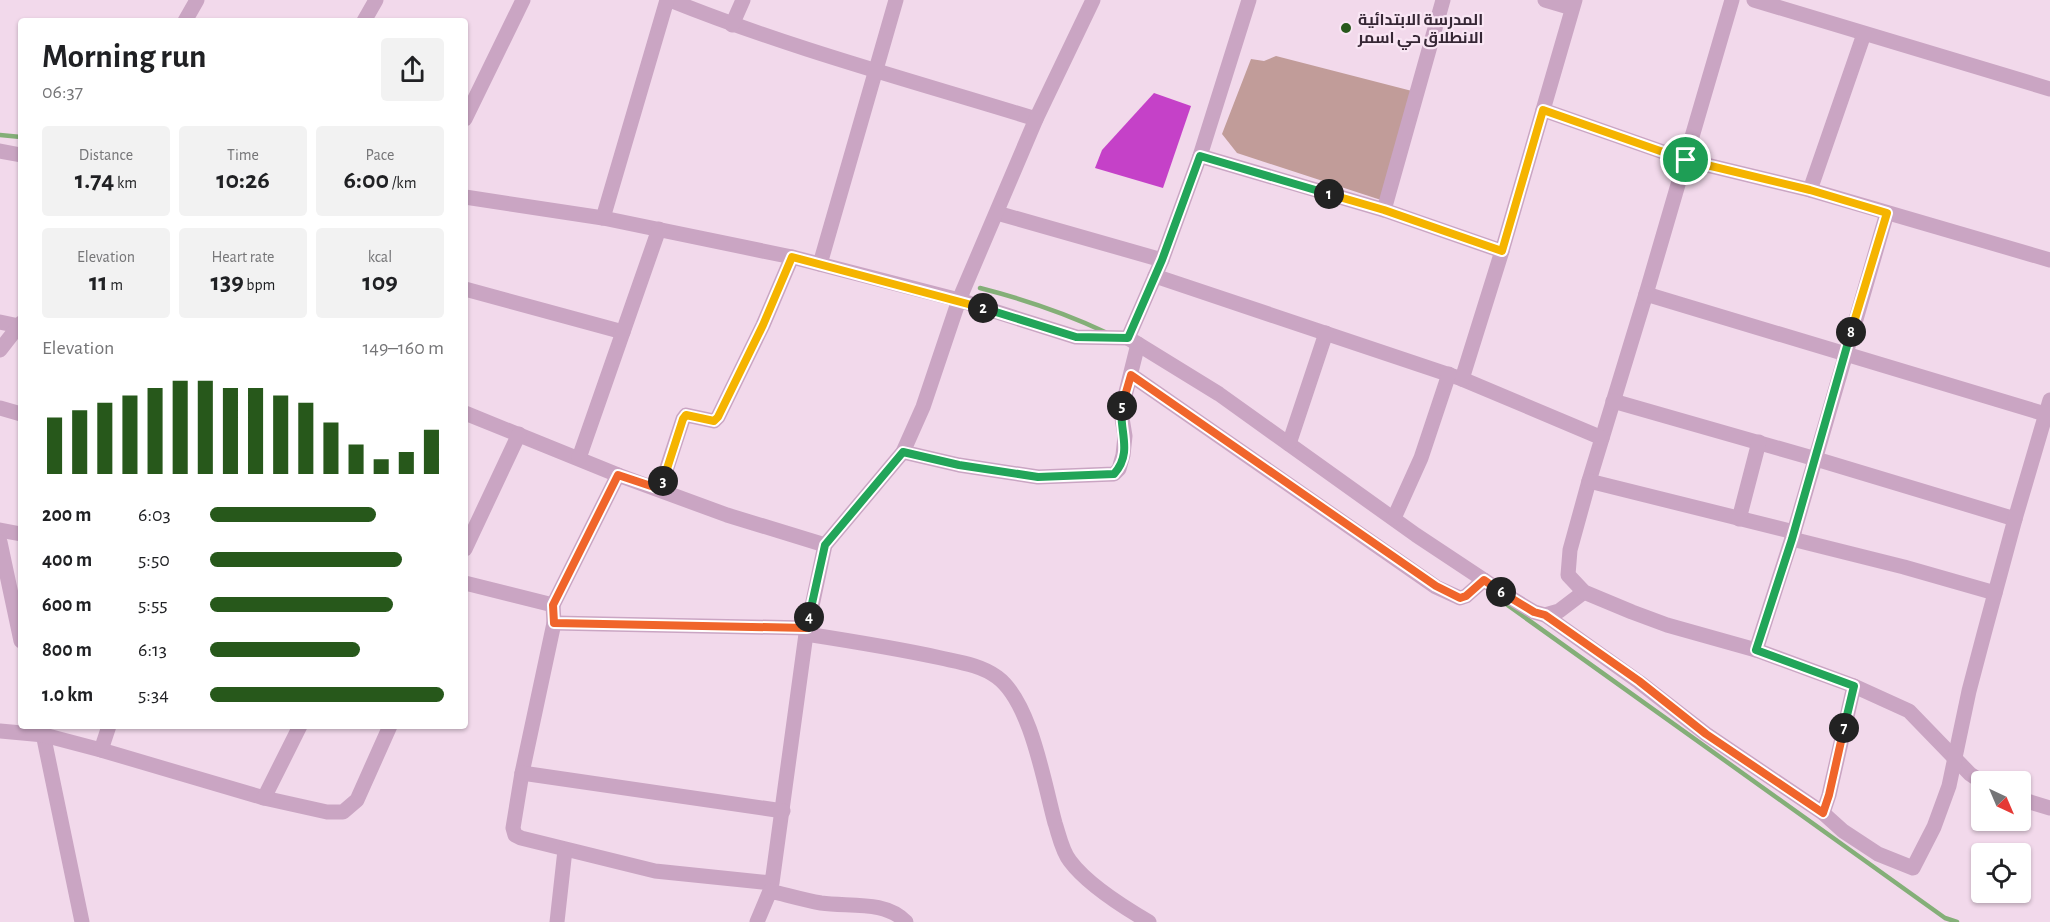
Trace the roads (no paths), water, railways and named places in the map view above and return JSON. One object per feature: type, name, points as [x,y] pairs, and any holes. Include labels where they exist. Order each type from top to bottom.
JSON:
[{"type":"street","points":[[187,18],[196,0]]},
{"type":"street","points":[[366,18],[376,0]]},
{"type":"street","points":[[468,113],[523,0]]},
{"type":"street","points":[[603,218],[668,0],[732,25],[1036,119]]},
{"type":"street","points":[[732,25],[743,0]]},
{"type":"street","points":[[820,264],[896,0]]},
{"type":"street","points":[[757,922],[771,887],[806,631],[825,545],[903,452],[922,407],[959,300],[1036,119],[1093,0]]},
{"type":"street","points":[[903,452],[959,465],[1038,477],[1114,474],[1119,469],[1125,436],[1121,412],[1131,375],[1133,341],[1200,156],[1249,0]]},
{"type":"street","points":[[1384,210],[1443,0]]},
{"type":"street","points":[[1394,518],[1456,376],[1502,251],[1573,4],[1545,0]]},
{"type":"street","points":[[1732,0],[1589,481],[1567,565],[1568,575],[1584,592],[1667,625],[1756,650],[1854,686],[1909,711],[1971,775]]},
{"type":"street","points":[[1754,0],[2050,89]]},
{"type":"street","points":[[1810,190],[1864,34]]},
{"type":"street","points":[[1543,110],[1686,160],[1810,190],[2050,260]]},
{"type":"street","points":[[0,151],[18,154]]},
{"type":"street","points":[[1200,156],[1384,210],[1502,251]]},
{"type":"street","points":[[468,197],[603,218],[792,257],[959,300],[1076,337],[1133,341],[1219,394],[1484,580],[1534,612],[1545,615],[1639,681],[1706,734],[1823,813],[1843,831],[1878,854],[1913,868],[1934,827],[1949,786],[1969,691],[2048,407],[1845,353],[1646,294]]},
{"type":"street","points":[[997,213],[1162,260]]},
{"type":"street","points":[[1756,650],[1793,536],[1887,213]]},
{"type":"street","points":[[579,458],[659,229]]},
{"type":"street","points":[[660,489],[686,415],[714,421],[718,417],[763,325],[792,257]]},
{"type":"street","points":[[1155,276],[1456,376],[1602,438]]},
{"type":"street","points":[[468,290],[623,332]]},
{"type":"street","points":[[0,322],[18,324]]},
{"type":"street","points":[[0,350],[18,327]]},
{"type":"street","points":[[1289,444],[1326,333]]},
{"type":"street","points":[[1131,375],[1436,586],[1460,598],[1466,596],[1484,580]]},
{"type":"street","points":[[1613,401],[2015,519]]},
{"type":"street","points":[[0,408],[18,413]]},
{"type":"street","points":[[468,415],[618,475],[728,515],[825,545]]},
{"type":"street","points":[[468,543],[519,434]]},
{"type":"street","points":[[1739,519],[1759,442]]},
{"type":"street","points":[[618,475],[553,605],[554,623],[522,773],[513,828],[515,834],[521,838],[565,850],[655,871],[771,887],[821,903],[880,908],[897,913],[906,922]]},
{"type":"street","points":[[1589,481],[1739,519],[1995,593]]},
{"type":"street","points":[[0,530],[18,533]]},
{"type":"street","points":[[0,542],[18,627]]},
{"type":"street","points":[[468,584],[553,605]]},
{"type":"street","points":[[1545,615],[1559,611],[1584,592]]},
{"type":"street","points":[[554,623],[806,631],[898,648],[974,666],[997,677],[1017,700],[1035,744],[1060,841],[1068,860],[1128,910],[1149,922]]},
{"type":"street","points":[[1823,813],[1854,686]]},
{"type":"street","points":[[101,750],[108,729]]},
{"type":"street","points":[[264,798],[298,729]]},
{"type":"street","points":[[0,731],[43,731],[264,798],[327,812],[343,812],[357,800],[389,729]]},
{"type":"street","points":[[43,731],[82,922]]},
{"type":"street","points":[[522,773],[783,811]]},
{"type":"street","points":[[2031,802],[2050,808]]},
{"type":"street","points":[[557,922],[565,850]]},
{"type":"waterway","points":[[0,135],[18,137]]},
{"type":"waterway","points":[[980,288],[1044,307],[1105,332]]},
{"type":"waterway","points":[[1506,604],[1945,918],[1957,922]]},
{"type":"place","name":"المدرسة الابتدائية الانطلاق حي اسمر","points":[[1346,28]]}]
